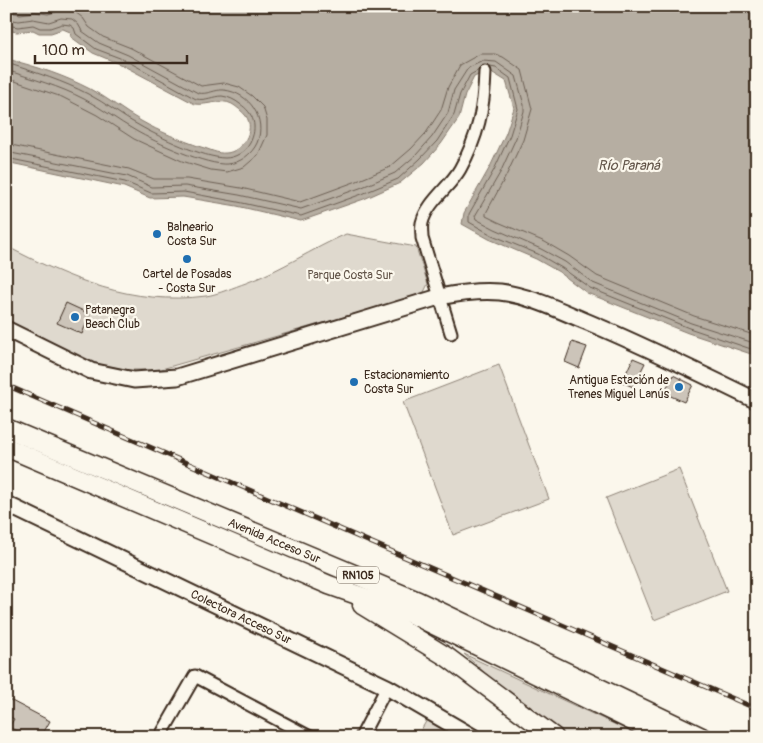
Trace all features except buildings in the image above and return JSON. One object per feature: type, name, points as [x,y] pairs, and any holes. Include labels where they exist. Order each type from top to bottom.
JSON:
[{"type":"highway","name":"Avenida Acceso Sur","points":[[6,428],[418,601],[702,737]]},
{"type":"highway","name":"Avenida Acceso Sur","points":[[6,448],[329,585],[410,614],[665,737]]},
{"type":"highway","points":[[329,585],[447,656],[554,737]]},
{"type":"main road","points":[[6,329],[91,371],[134,380],[177,377],[439,297],[463,292],[500,292],[530,299],[555,308],[638,343],[757,401]]},
{"type":"main road","name":"Colectora Acceso Sur","points":[[6,504],[387,687],[473,737]]},
{"type":"street","points":[[451,333],[422,238],[422,222],[430,206],[460,169],[480,123],[485,72]]},
{"type":"street","points":[[160,737],[195,676],[310,737]]},
{"type":"street","points":[[361,737],[387,687]]},
{"type":"green space","name":"Parque Costa Sur","points":[[346,234],[416,247],[428,284],[424,292],[414,297],[158,370],[128,370],[94,363],[6,321],[6,246],[54,269],[102,287],[153,297],[179,298],[211,295],[246,283],[272,272]]},
{"type":"green space","points":[[499,365],[549,499],[453,535],[403,402]]},
{"type":"green space","points":[[679,469],[727,591],[654,620],[606,498]]},
{"type":"green space","points":[[464,654],[642,737],[565,737],[518,703]]},
{"type":"green space","points":[[428,718],[461,737],[417,737]]},
{"type":"water","name":"Río Paraná","points":[[6,6],[757,6],[757,356],[688,333],[587,293],[559,272],[536,259],[489,239],[462,224],[464,213],[490,167],[506,133],[514,108],[506,81],[493,73],[485,72],[474,77],[465,95],[459,118],[441,144],[424,163],[400,183],[364,199],[301,221],[237,206],[183,197],[150,198],[124,187],[6,162],[6,54],[11,60],[51,72],[90,89],[134,117],[163,132],[216,152],[232,152],[242,145],[248,134],[249,122],[240,110],[228,102],[195,104],[122,65],[93,53],[71,37],[70,32],[63,29],[51,33],[39,33],[33,30],[17,32],[6,30]]},
{"type":"railway","points":[[6,385],[757,709]]},
{"type":"place","name":"Balneario Costa Sur","points":[[157,234]]},
{"type":"place","name":"Cartel de Posadas - Costa Sur","points":[[187,259]]},
{"type":"place","name":"Patanegra Beach Club","points":[[75,317]]},
{"type":"place","name":"Estacionamiento Costa Sur","points":[[354,382]]},
{"type":"place","name":"Antigua Estación de Trenes Miguel Lanús","points":[[679,387]]}]
